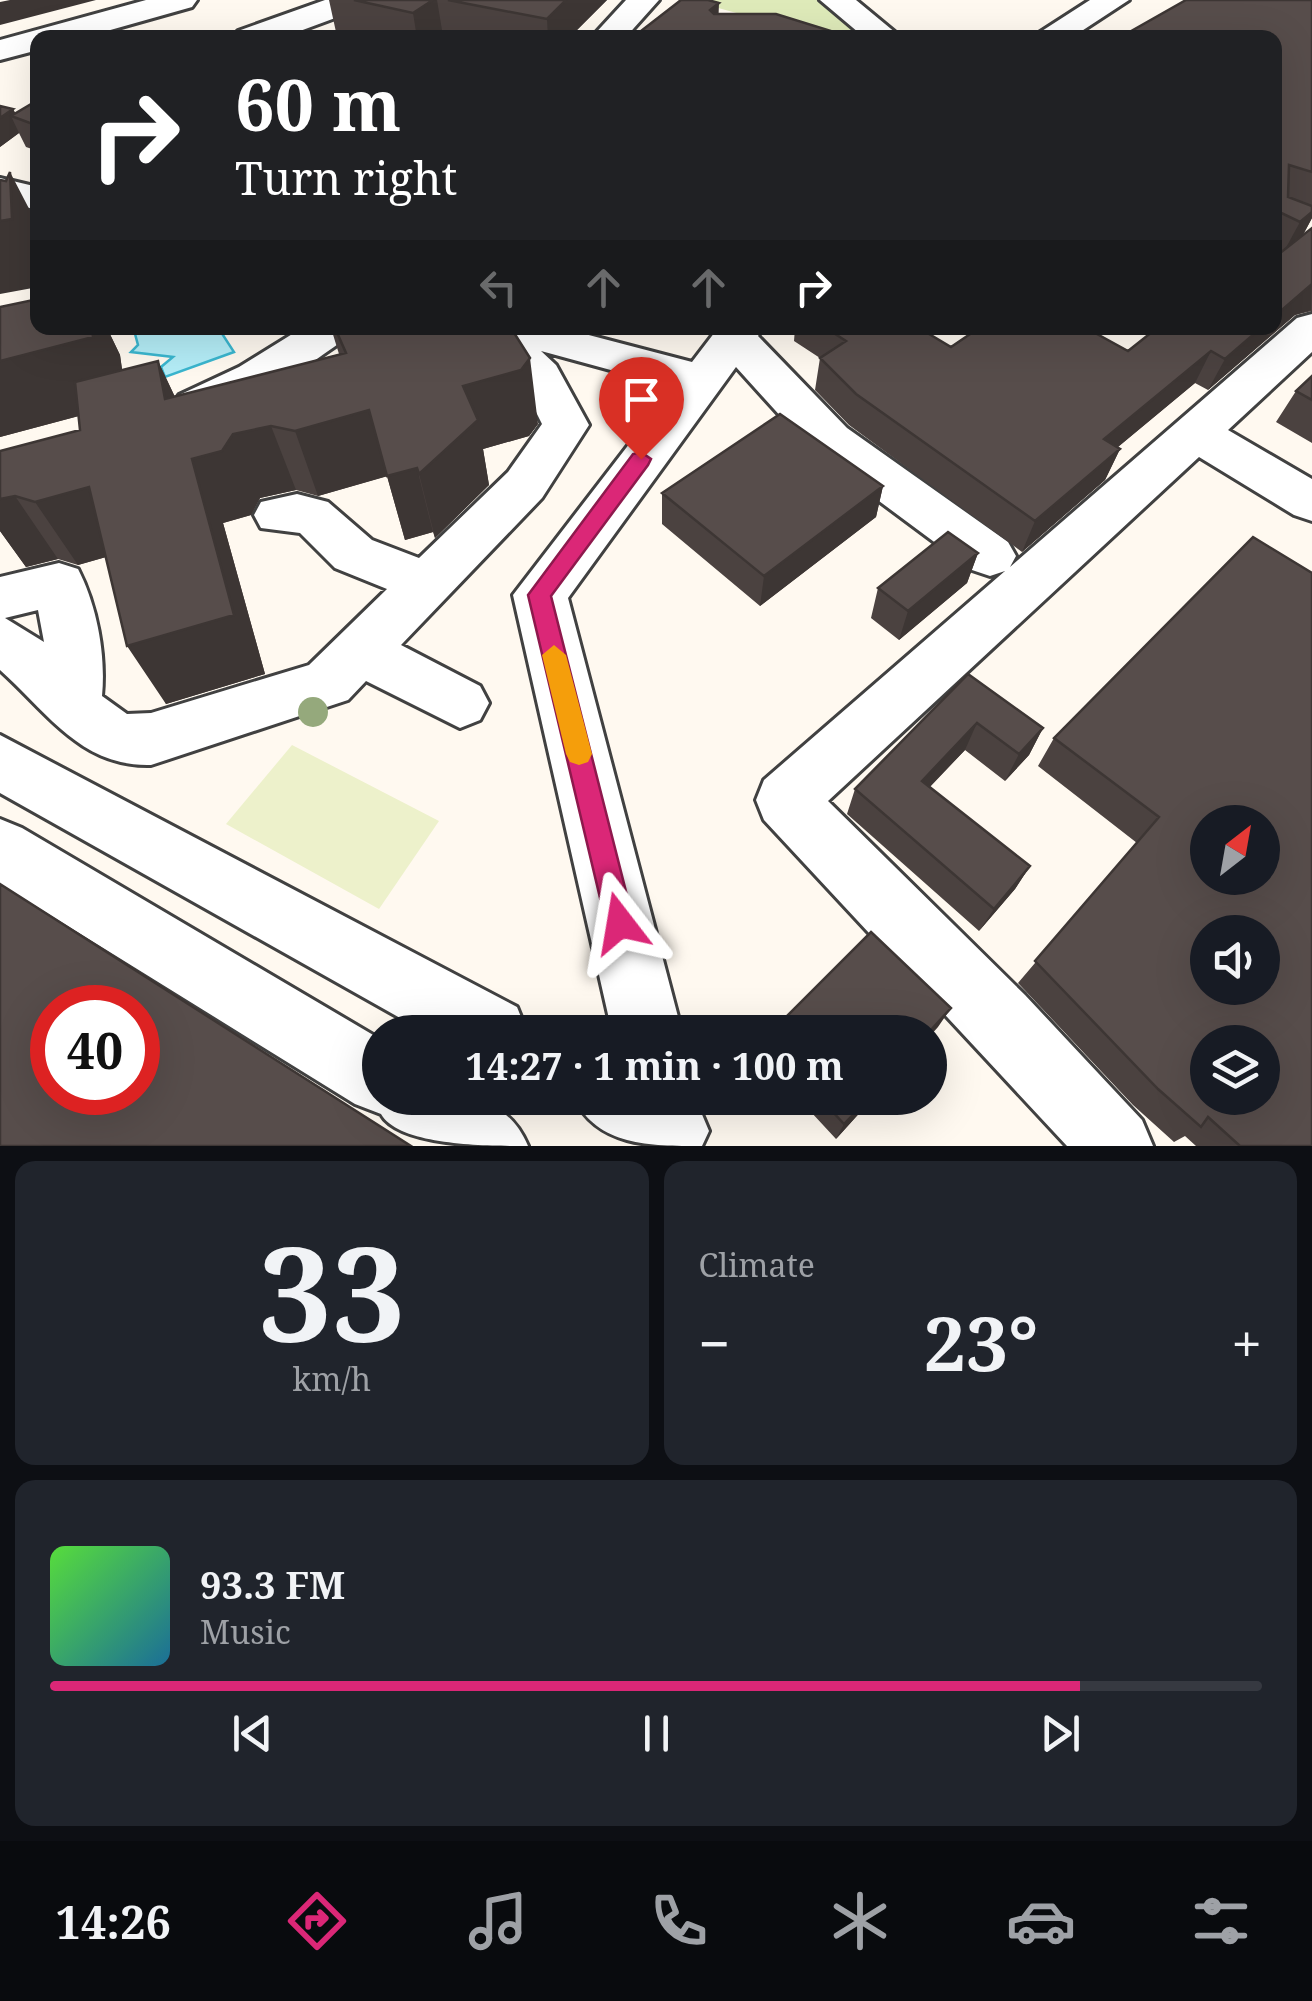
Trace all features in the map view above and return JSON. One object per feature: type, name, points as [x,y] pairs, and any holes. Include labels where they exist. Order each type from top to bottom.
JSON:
[{"type":"street","points":[[51,30],[96,23],[181,0]]},
{"type":"street","points":[[269,30],[354,0]]},
{"type":"street","points":[[615,30],[644,0]]},
{"type":"street","points":[[836,0],[875,30]]},
{"type":"street","points":[[1061,30],[1113,0]]},
{"type":"street","points":[[96,23],[130,30]]},
{"type":"street","points":[[0,50],[30,37]]},
{"type":"street","points":[[0,189],[30,198]]},
{"type":"street","points":[[0,222],[30,230]]},
{"type":"street","points":[[1116,1146],[1002,1019],[786,800],[1312,328]]},
{"type":"street","points":[[153,416],[206,403],[255,378],[321,335]]},
{"type":"street","points":[[0,639],[22,652],[73,702],[121,738],[151,739],[328,682],[525,485],[566,425],[540,376],[522,358],[419,335]]},
{"type":"street","points":[[540,335],[700,379]]},
{"type":"street","points":[[643,1015],[540,595],[736,335]]},
{"type":"street","points":[[741,335],[830,440],[990,556]]},
{"type":"street","points":[[1195,434],[1312,502]]},
{"type":"street","points":[[525,485],[601,513]]},
{"type":"street","points":[[279,515],[299,512],[324,521],[366,561],[428,582]]},
{"type":"street","points":[[0,598],[59,584],[77,664],[73,702]]},
{"type":"street","points":[[361,650],[460,704]]},
{"type":"street","points":[[3,769],[460,1015]]},
{"type":"street","points":[[0,849],[362,1068]]},
{"type":"street","points":[[438,1115],[490,1146]]},
{"type":"green space","points":[[689,0],[817,0],[853,30],[798,30]]},
{"type":"green space","points":[[292,745],[439,821],[379,909],[226,824]]},
{"type":"water","points":[[135,335],[223,335],[234,352],[165,377],[161,367],[173,357],[131,352],[138,345]]},
{"type":"building","points":[[354,0],[433,0],[413,13]]},
{"type":"building","points":[[448,0],[566,0],[547,19]]},
{"type":"building","points":[[681,0],[708,0],[719,3],[710,10],[714,14],[776,14],[828,30],[642,30]]},
{"type":"building","points":[[1186,0],[1312,0],[1312,172],[1289,165],[1288,197],[1312,206],[1312,212],[1300,222],[1282,213],[1282,30],[1133,30]]},
{"type":"building","points":[[30,105],[30,123],[11,116]]},
{"type":"building","points":[[0,106],[13,109],[0,118]]},
{"type":"building","points":[[10,172],[12,219],[0,221],[0,180],[6,181]]},
{"type":"building","points":[[1312,228],[1312,284],[1282,310],[1282,252]]},
{"type":"building","points":[[30,301],[30,335],[93,337],[0,361],[0,307]]},
{"type":"building","points":[[338,335],[515,335],[530,358],[521,370],[463,386],[478,420],[419,474],[417,468],[387,476],[369,410],[295,431],[271,426],[233,434],[222,451],[192,459],[234,615],[127,646],[89,487],[35,502],[15,496],[0,499],[0,451],[80,430],[75,382],[158,361],[165,399],[346,353]]},
{"type":"building","points":[[837,335],[931,335],[951,347],[969,335],[1099,335],[1128,351],[1148,335],[1253,335],[1225,359],[1211,351],[1104,439],[1120,449],[1035,521],[856,394],[820,358],[846,341]]},
{"type":"building","points":[[1312,376],[1312,400],[1296,391]]},
{"type":"building","points":[[780,414],[883,486],[764,576],[662,493]]},
{"type":"building","points":[[948,532],[978,553],[908,611],[878,588]]},
{"type":"building","points":[[1253,537],[1312,573],[1312,1146],[1240,1146],[1208,1117],[1201,1127],[1158,1089],[1035,961],[1159,817],[1054,738]]},
{"type":"building","points":[[968,674],[1043,728],[1019,754],[977,723],[922,781],[1030,866],[994,909],[855,789]]},
{"type":"building","points":[[0,884],[158,985],[30,985],[30,1115],[160,1115],[160,986],[411,1146],[0,1146]]},
{"type":"building","points":[[871,932],[951,1008],[945,1015],[788,1015]]},
{"type":"building","points":[[836,1115],[853,1115],[844,1124]]},
{"type":"slow traffic","points":[[554,655],[579,754]]},
{"type":"route","points":[[620,923],[540,595],[641,459]]}]
